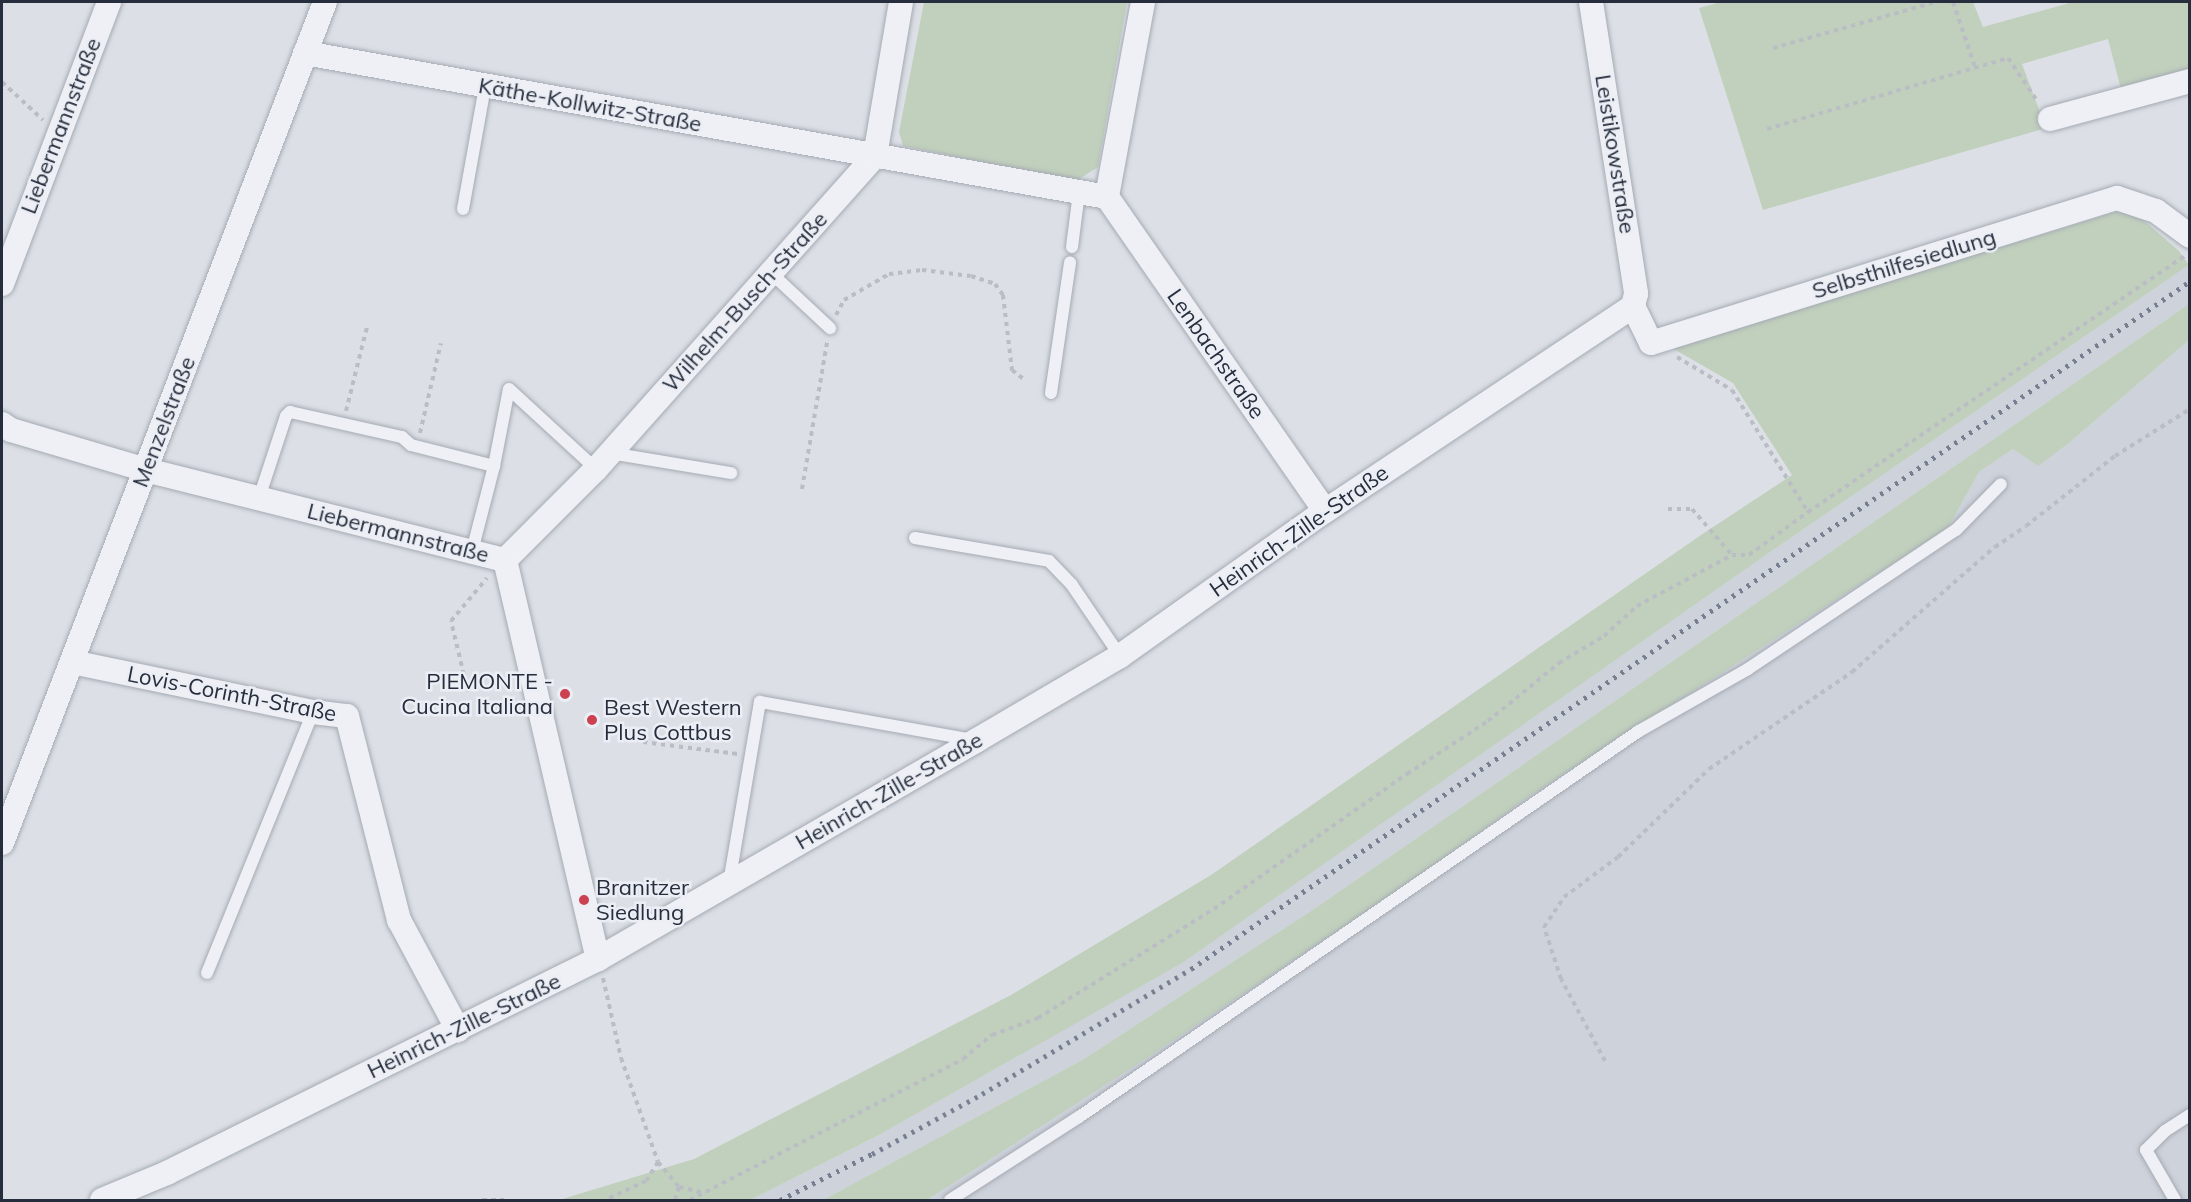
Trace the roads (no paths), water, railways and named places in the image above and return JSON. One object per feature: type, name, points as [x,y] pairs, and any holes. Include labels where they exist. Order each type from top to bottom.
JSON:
[{"type":"street","name":"Liebermannstraße","points":[[2,284],[109,2]]},
{"type":"street","name":"Menzelstraße","points":[[2,843],[325,2]]},
{"type":"street","points":[[901,2],[875,156],[1107,197],[1143,2]]},
{"type":"street","name":"Leistikowstraße","points":[[1591,2],[1636,294],[1633,306]]},
{"type":"street","name":"Käthe-Kollwitz-Straße","points":[[305,53],[875,156]]},
{"type":"street","points":[[2050,119],[2190,81]]},
{"type":"street","name":"Wilhelm-Busch-Straße","points":[[505,560],[603,461],[875,156]]},
{"type":"street","name":"Lenbachstraße","points":[[1107,197],[1326,511]]},
{"type":"street","name":"Selbsthilfesiedlung","points":[[1633,306],[1651,343],[2117,198],[2157,211],[2190,236]]},
{"type":"street","name":"Heinrich-Zille-Straße","points":[[102,1200],[166,1173],[598,959],[1120,656],[1326,511],[1633,306]]},
{"type":"street","name":"Liebermannstraße","points":[[2,423],[11,430],[146,470],[505,560],[598,959]]},
{"type":"street","name":"Lovis-Corinth-Straße","points":[[72,662],[313,712],[347,716],[399,920],[458,1030]]},
{"type":"lane","points":[[463,209],[485,87]]},
{"type":"lane","points":[[1072,247],[1079,192]]},
{"type":"lane","points":[[1051,393],[1070,262]]},
{"type":"lane","points":[[771,273],[830,328]]},
{"type":"lane","points":[[472,551],[494,466],[509,389],[603,461],[731,472]]},
{"type":"lane","points":[[259,498],[286,416],[290,412],[402,437],[411,445],[494,466]]},
{"type":"lane","points":[[950,1200],[1079,1117],[1639,731],[1748,669],[1956,530],[2001,484]]},
{"type":"lane","points":[[915,538],[1049,561],[1072,585],[1120,656]]},
{"type":"lane","points":[[729,884],[760,702],[976,740]]},
{"type":"lane","points":[[207,973],[313,712]]},
{"type":"lane","points":[[2175,1200],[2146,1150],[2165,1131],[2190,1115]]},
{"type":"railway","points":[[780,1200],[872,1154],[982,1094],[1191,969],[2190,281]]},
{"type":"place","name":"PIEMONTE - Cucina Italiana","points":[[565,694]]},
{"type":"place","name":"Best Western Plus Cottbus","points":[[592,720]]},
{"type":"place","name":"Branitzer Siedlung","points":[[584,900]]}]
